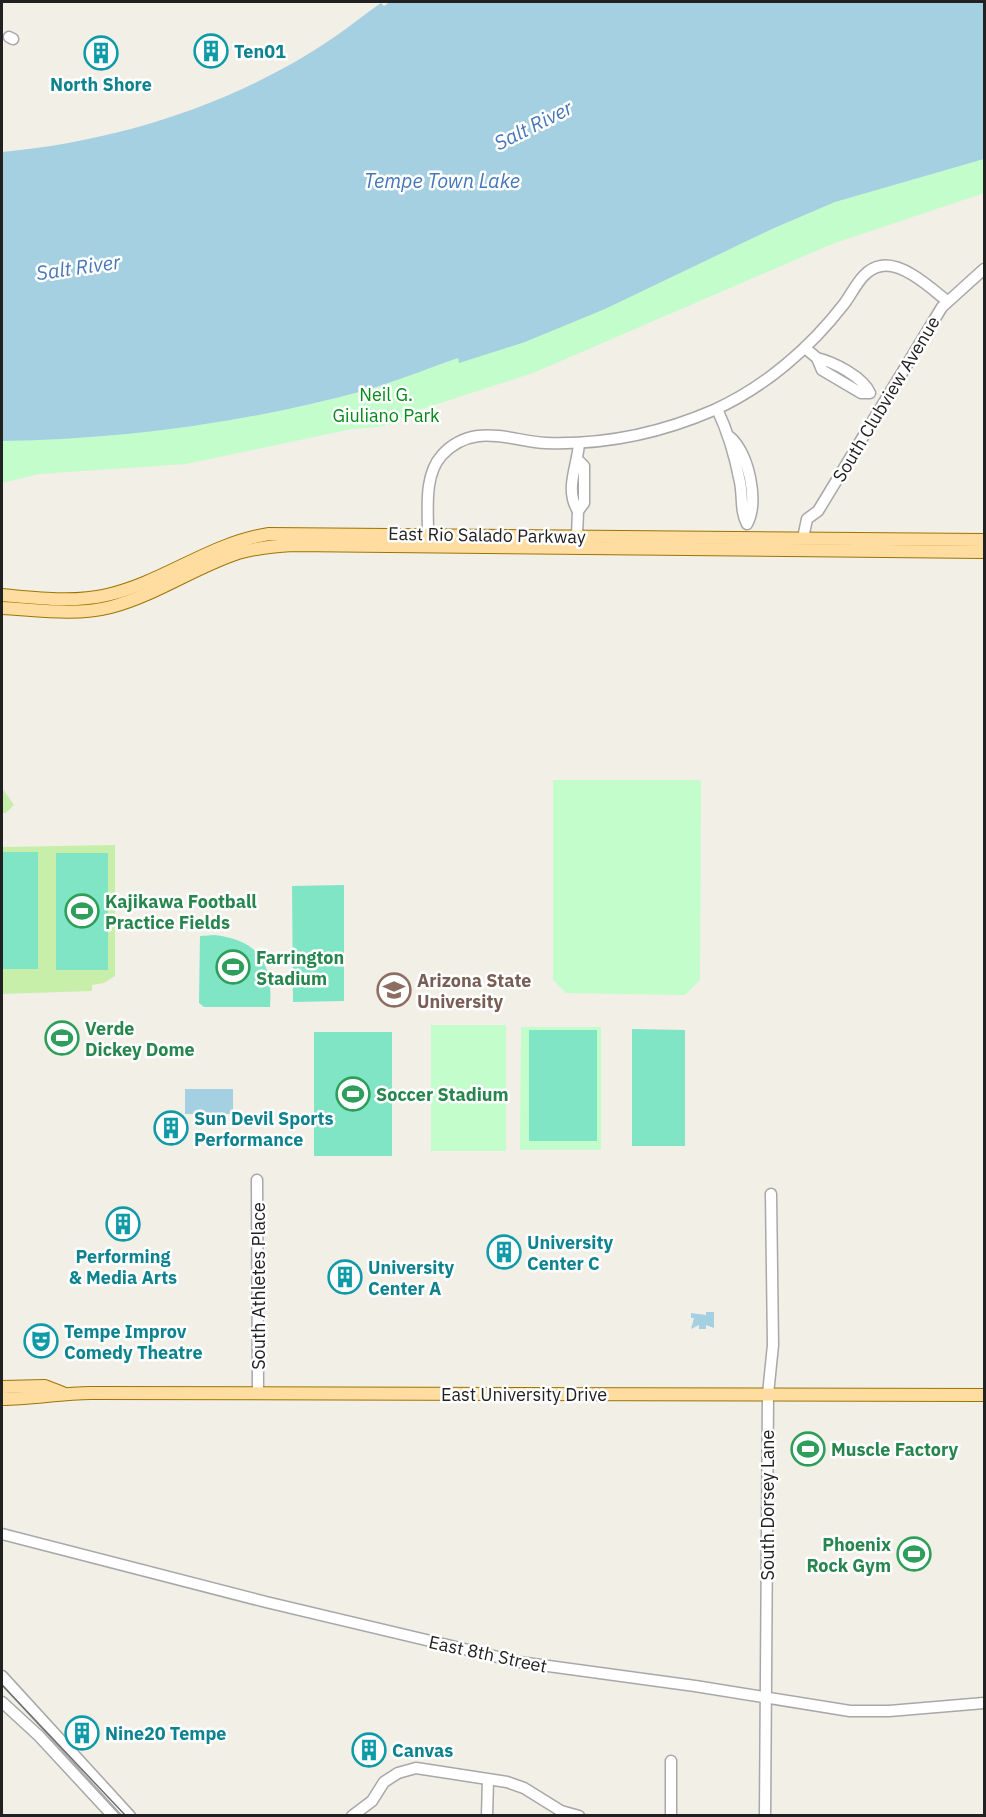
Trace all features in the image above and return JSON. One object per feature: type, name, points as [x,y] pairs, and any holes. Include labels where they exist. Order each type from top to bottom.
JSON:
[{"type":"main road","name":"East Rio Salado Parkway","points":[[2,608],[68,611],[113,606],[154,591],[236,554],[267,546],[747,531],[803,538],[984,540]]},
{"type":"main road","name":"East Rio Salado Parkway","points":[[2,595],[75,599],[106,596],[139,585],[219,547],[246,537],[270,534],[746,551],[984,552]]},
{"type":"main road","name":"East University Drive","points":[[2,1386],[45,1386],[63,1393]]},
{"type":"main road","name":"East University Drive","points":[[2,1399],[48,1398],[63,1393],[984,1395]]},
{"type":"street","points":[[428,540],[431,476],[438,461],[456,443],[484,436],[535,442],[579,443],[644,434],[717,409],[766,379],[806,348],[834,317],[866,274],[876,267],[888,265],[898,268],[947,301]]},
{"type":"street","name":"South Clubview Avenue","points":[[803,538],[807,519],[818,511],[947,301],[984,269]]},
{"type":"street","points":[[806,348],[817,358],[826,360],[866,385],[870,393],[884,402]]},
{"type":"street","points":[[717,409],[730,437],[741,484],[742,516],[747,531],[746,551]]},
{"type":"street","points":[[577,536],[578,511],[573,502],[573,466],[578,460],[579,443]]},
{"type":"street","name":"South Athletes Place","points":[[257,1180],[258,1393]]},
{"type":"street","name":"South Dorsey Lane","points":[[765,1815],[768,1394],[773,1344],[771,1194]]},
{"type":"street","name":"East 8th Street","points":[[2,1534],[266,1602],[480,1654],[535,1665],[767,1697],[834,1710],[864,1712],[984,1703]]},
{"type":"street","points":[[2,1676],[130,1815]]},
{"type":"street","points":[[2,1702],[39,1736],[113,1815]]},
{"type":"street","points":[[671,1761],[671,1815]]},
{"type":"street","points":[[352,1815],[372,1801],[384,1782],[398,1773],[416,1768],[524,1788],[561,1810],[579,1815]]},
{"type":"street","points":[[487,1815],[488,1780]]},
{"type":"green space","name":"Neil G. Giuliano Park","points":[[984,159],[984,193],[832,244],[533,373],[406,414],[392,423],[378,427],[347,430],[186,464],[39,474],[2,483],[2,441],[93,437],[184,427],[274,412],[363,391],[458,358],[459,362],[525,342],[605,309],[772,229],[835,202]]},
{"type":"green space","points":[[553,780],[701,780],[700,980],[685,995],[566,993],[553,980]]},
{"type":"green space","points":[[2,788],[14,805],[6,813],[2,813]]},
{"type":"green space","points":[[115,845],[115,976],[104,983],[92,985],[92,991],[2,994],[2,847]]},
{"type":"green space","points":[[2,852],[38,852],[38,969],[2,969]]},
{"type":"green space","name":"Kajikawa Football Practice Fields","points":[[56,853],[108,853],[108,970],[56,970]]},
{"type":"green space","points":[[344,885],[344,1001],[293,1002],[292,886]]},
{"type":"green space","name":"Farrington Stadium","points":[[215,935],[243,943],[260,957],[269,978],[270,1007],[204,1007],[199,1003],[200,936]]},
{"type":"green space","points":[[431,1025],[506,1025],[506,1151],[431,1151]]},
{"type":"green space","points":[[521,1027],[601,1027],[601,1150],[520,1150]]},
{"type":"green space","points":[[632,1029],[685,1030],[685,1146],[632,1146]]},
{"type":"green space","points":[[529,1030],[597,1030],[597,1141],[529,1141]]},
{"type":"green space","name":"Soccer Stadium","points":[[314,1032],[392,1032],[392,1156],[314,1156]]},
{"type":"water","name":"Tempe Town Lake","points":[[390,2],[984,2],[984,159],[835,202],[772,229],[605,309],[525,342],[459,363],[458,358],[363,391],[274,412],[184,427],[93,437],[2,441],[2,152],[89,139],[175,116],[257,82],[333,38],[381,3],[384,6]]},
{"type":"water","points":[[185,1089],[233,1089],[233,1114],[185,1114]]},
{"type":"water","points":[[706,1312],[714,1312],[714,1328],[706,1325],[706,1329],[699,1329],[699,1325],[691,1329],[694,1318],[691,1318],[691,1313],[706,1315]]},
{"type":"tram line","points":[[2,1685],[126,1816]]},
{"type":"place","name":"Ten01","points":[[211,51]]},
{"type":"place","name":"North Shore","points":[[101,53]]},
{"type":"place","name":"Kajikawa Football Practice Fields","points":[[82,911]]},
{"type":"place","name":"Farrington Stadium","points":[[233,967]]},
{"type":"place","name":"Arizona State University","points":[[394,990]]},
{"type":"place","name":"Verde Dickey Dome","points":[[62,1038]]},
{"type":"place","name":"Soccer Stadium","points":[[353,1094]]},
{"type":"place","name":"Sun Devil Sports Performance","points":[[171,1128]]},
{"type":"place","name":"Performing & Media Arts","points":[[123,1224]]},
{"type":"place","name":"University Center C","points":[[504,1252]]},
{"type":"place","name":"University Center A","points":[[345,1277]]},
{"type":"place","name":"Tempe Improv Comedy Theatre","points":[[41,1341]]},
{"type":"place","name":"Muscle Factory","points":[[808,1449]]},
{"type":"place","name":"Phoenix Rock Gym","points":[[914,1554]]},
{"type":"place","name":"Nine20 Tempe","points":[[82,1733]]},
{"type":"place","name":"Canvas","points":[[369,1750]]},
{"type":"water label","name":"Salt River","points":[[533,125]]},
{"type":"water label","name":"Salt River","points":[[78,267]]}]
